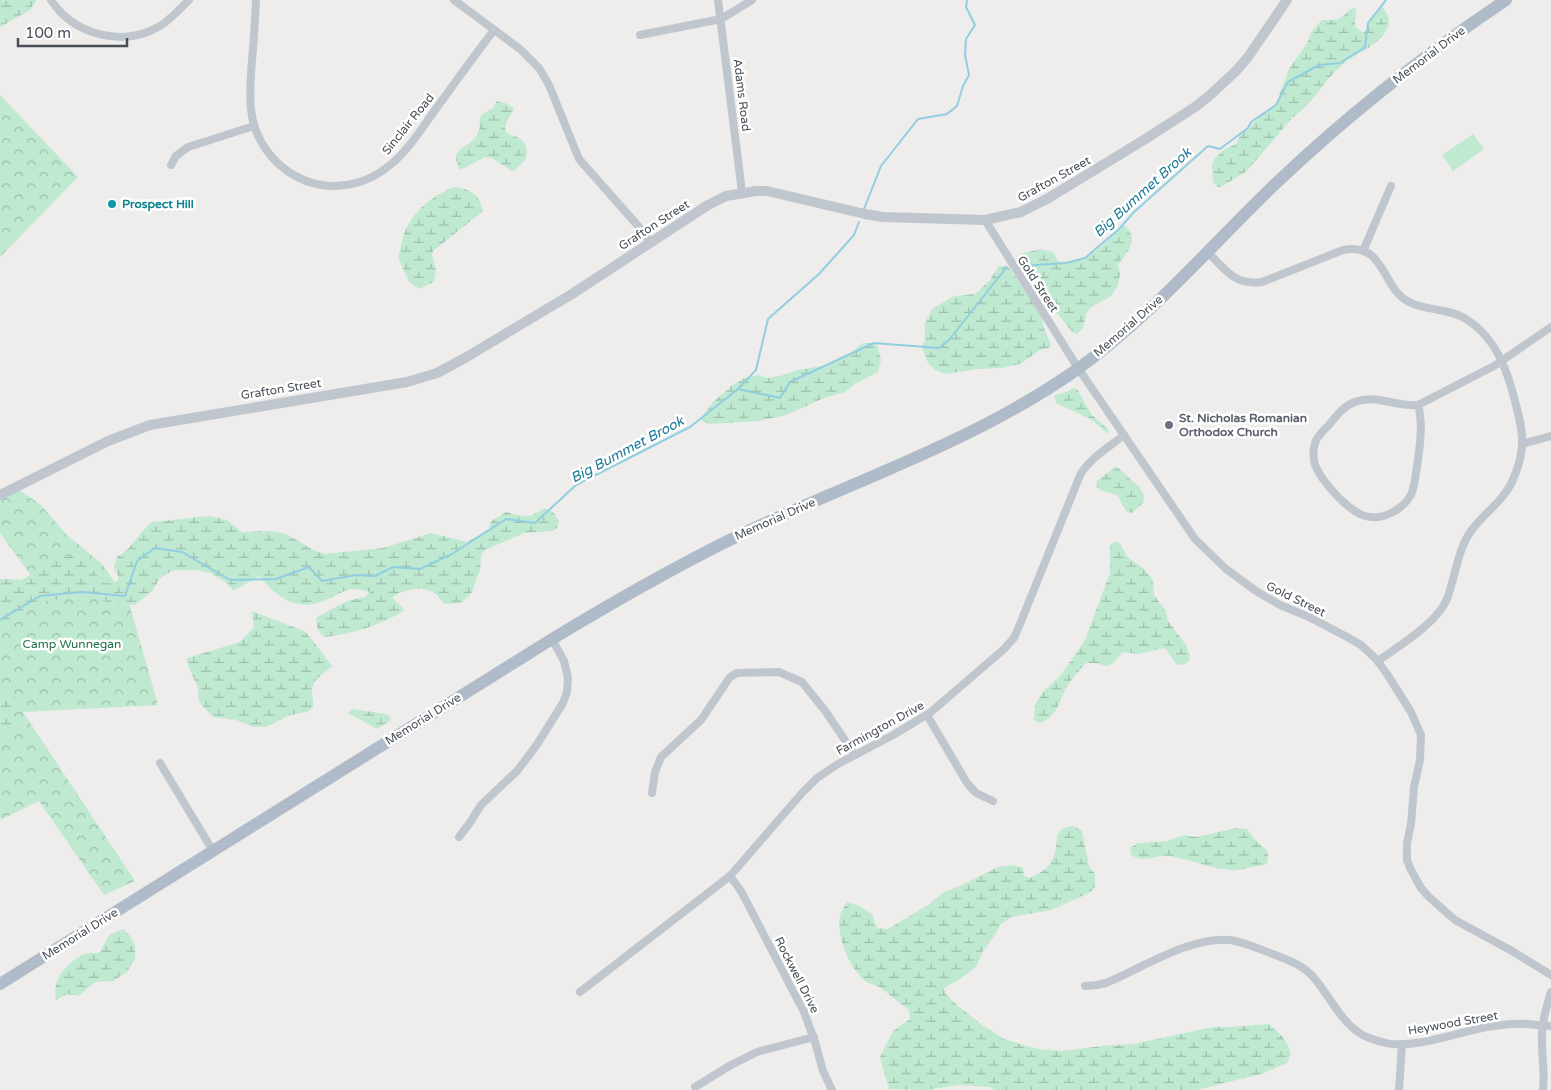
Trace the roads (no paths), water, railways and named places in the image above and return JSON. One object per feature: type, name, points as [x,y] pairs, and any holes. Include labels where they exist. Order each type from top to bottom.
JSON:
[{"type":"main road","name":"Memorial Drive","points":[[0,984],[552,639],[648,583],[709,550],[940,446],[1029,401],[1078,368],[1142,315],[1299,162],[1361,108],[1425,57],[1506,0]]},
{"type":"street","points":[[51,0],[64,16],[80,27],[98,34],[118,37],[136,35],[152,30],[165,23],[189,0]]},
{"type":"street","name":"Sinclair Road","points":[[256,0],[250,98],[254,126],[266,151],[279,164],[294,175],[311,182],[330,186],[348,185],[366,180],[382,171],[397,159],[494,30]]},
{"type":"street","points":[[454,0],[527,55],[539,68],[549,85],[579,159],[639,227],[650,243]]},
{"type":"street","name":"Adams Road","points":[[718,0],[742,192]]},
{"type":"street","points":[[640,35],[721,18],[752,0]]},
{"type":"street","name":"Grafton Street","points":[[0,495],[125,433],[152,424],[407,382],[437,373],[556,304],[708,205],[726,196],[742,192],[767,191],[883,217],[985,220],[1012,215],[1038,204],[1195,106],[1236,71],[1264,35],[1287,0]]},
{"type":"street","points":[[171,165],[176,156],[188,147],[254,126]]},
{"type":"street","points":[[1363,251],[1391,186]]},
{"type":"street","name":"Gold Street","points":[[985,220],[1078,368],[1187,529],[1204,549],[1256,592],[1280,606],[1347,636],[1361,645],[1387,674],[1411,712],[1421,735],[1420,760],[1414,787],[1407,842],[1407,860],[1421,888],[1456,920],[1551,975]]},
{"type":"street","points":[[1207,251],[1234,278],[1254,283],[1262,282],[1343,250],[1363,251],[1379,262],[1392,284],[1406,300],[1466,318],[1484,334],[1502,361],[1512,389],[1521,427],[1522,444],[1517,470],[1511,484],[1498,504],[1474,528],[1466,539],[1445,604],[1431,622],[1378,662]]},
{"type":"street","points":[[1418,405],[1421,421],[1415,479],[1410,496],[1398,509],[1384,516],[1366,516],[1358,513],[1342,500],[1319,473],[1314,458],[1317,438],[1344,407],[1359,400],[1372,400],[1406,406],[1418,405],[1502,361],[1551,326]]},
{"type":"street","name":"Farmington Drive","points":[[580,992],[730,876],[810,785],[827,771],[902,730],[927,714],[996,656],[1014,638],[1081,473],[1087,464],[1124,434]]},
{"type":"street","points":[[1522,444],[1551,436]]},
{"type":"street","points":[[459,837],[481,805],[517,771],[563,703],[568,692],[568,678],[564,661],[552,639]]},
{"type":"street","points":[[652,793],[655,772],[661,757],[701,720],[730,677],[737,673],[779,672],[801,682],[826,712],[855,755]]},
{"type":"street","points":[[927,714],[966,783],[976,793],[992,801]]},
{"type":"street","points":[[160,763],[213,851]]},
{"type":"street","name":"Rockwell Drive","points":[[730,876],[741,890],[800,1004],[814,1036],[823,1072],[832,1090]]},
{"type":"street","name":"Heywood Street","points":[[1085,986],[1106,982],[1199,942],[1218,940],[1238,942],[1286,959],[1305,969],[1316,980],[1345,1020],[1360,1034],[1384,1043],[1402,1044],[1496,1026],[1522,1024],[1551,1026]]},
{"type":"street","points":[[1544,1090],[1542,1026],[1551,992]]},
{"type":"street","points":[[695,1087],[757,1052],[814,1036]]},
{"type":"street","points":[[1399,1090],[1402,1044]]},
{"type":"waterway","points":[[864,209],[881,166],[918,119],[947,114],[957,106],[963,86],[969,75],[965,55],[966,39],[975,25],[966,7],[967,0]]},
{"type":"waterway","name":"Big Bummet Brook","points":[[1022,266],[1066,263],[1085,258],[1208,146],[1220,149],[1248,128],[1251,122],[1276,105],[1288,82],[1319,65],[1340,63],[1365,47],[1368,23],[1386,0]]},
{"type":"waterway","points":[[738,389],[756,370],[768,319],[819,274],[854,235],[859,222]]},
{"type":"waterway","name":"Big Bummet Brook","points":[[0,620],[40,596],[82,592],[125,596],[137,561],[155,548],[182,552],[230,580],[276,579],[309,567],[322,581],[356,575],[375,576],[393,567],[420,569],[452,554],[506,519],[535,523],[576,485],[690,427],[738,389],[780,398],[790,382],[874,343],[939,348],[949,340],[1006,268]]},
{"type":"place","name":"Prospect Hill","points":[[112,204]]},
{"type":"place","name":"St. Nicholas Romanian Orthodox Church","points":[[1169,425]]},
{"type":"park label","name":"Camp Wunnegan","points":[[72,644]]}]
